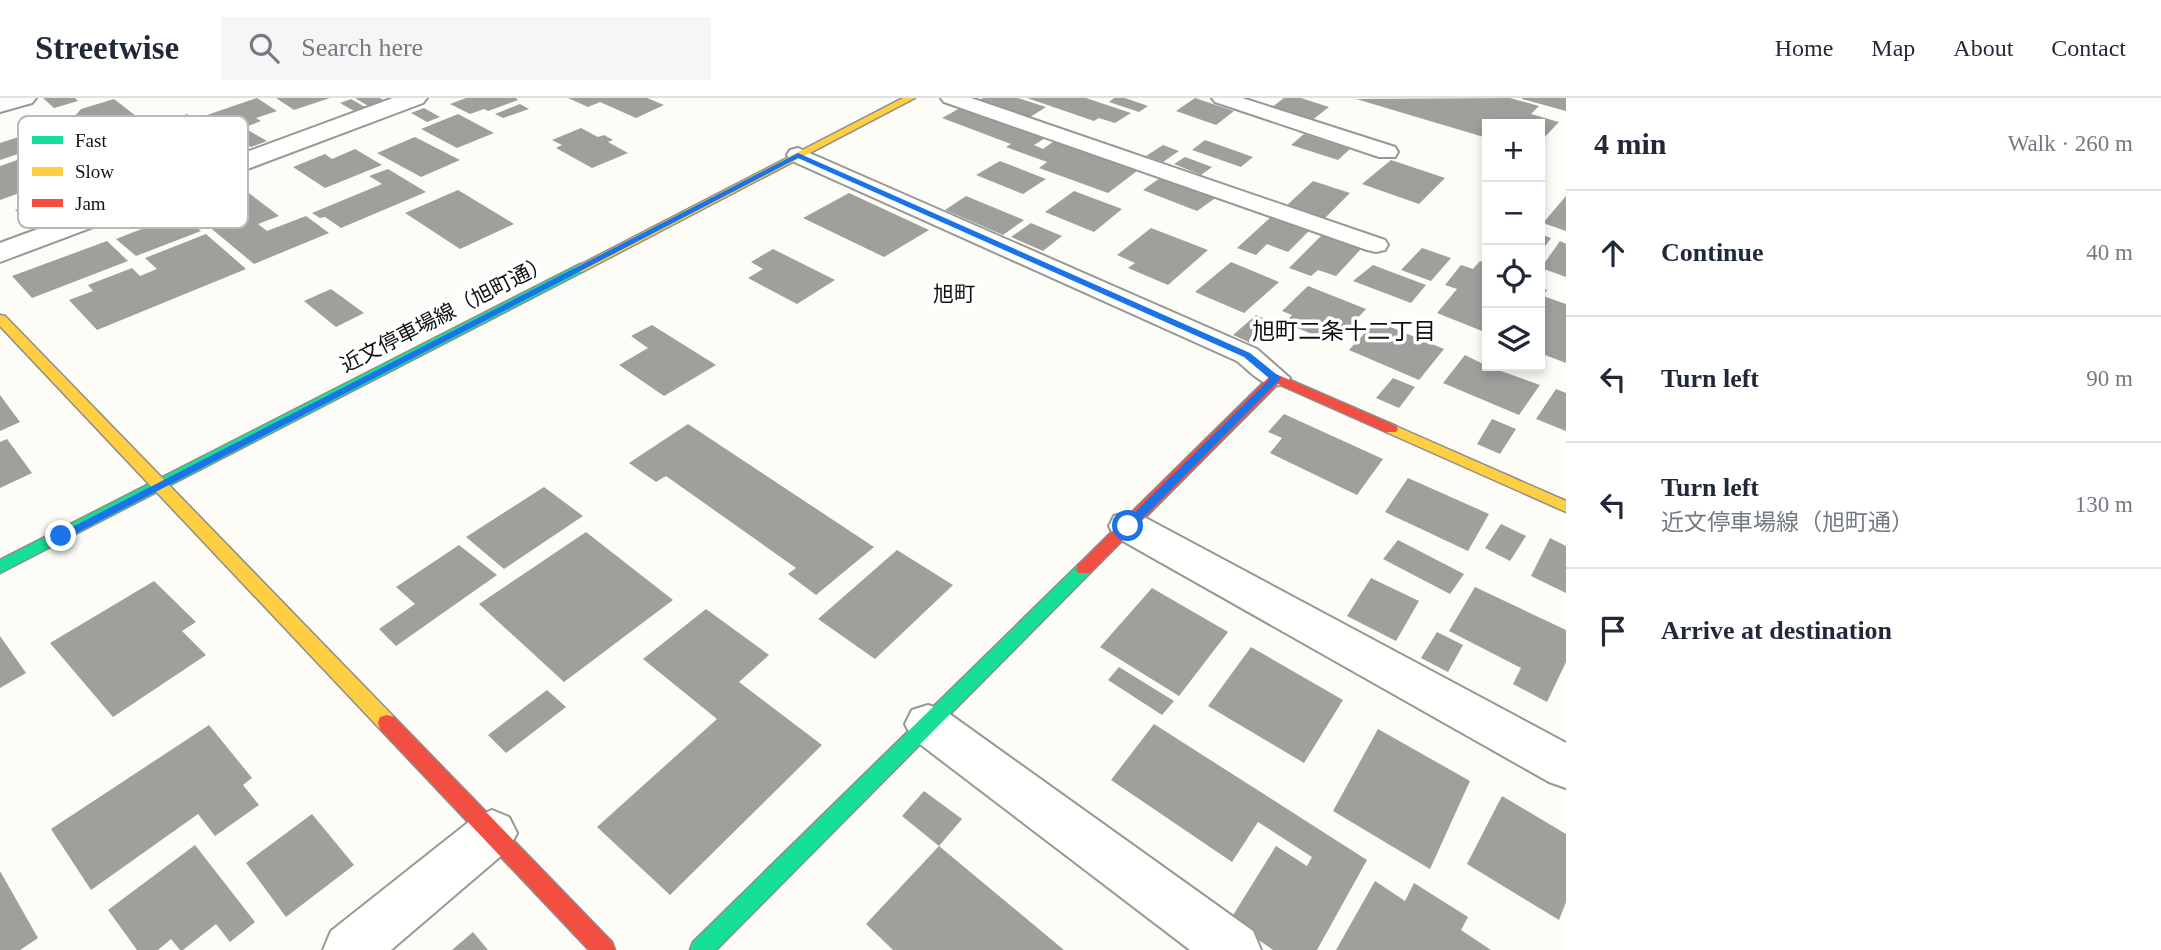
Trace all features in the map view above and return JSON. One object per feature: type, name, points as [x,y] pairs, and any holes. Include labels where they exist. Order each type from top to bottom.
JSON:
[{"type":"street","points":[[0,106],[24,98]]},
{"type":"street","points":[[248,160],[415,98]]},
{"type":"street","name":"近文停車場線（旭町通）","points":[[0,567],[909,98]]},
{"type":"street","points":[[0,253],[67,228]]},
{"type":"street","points":[[0,319],[604,950]]},
{"type":"street","points":[[701,950],[1276,378],[1566,507]]},
{"type":"street","points":[[1128,526],[1566,767]]},
{"type":"street","points":[[928,724],[1234,950]]},
{"type":"street","points":[[350,950],[492,833]]},
{"type":"lane","points":[[951,98],[1376,245]]},
{"type":"lane","points":[[1222,98],[1387,152]]},
{"type":"lane","points":[[798,155],[1247,355],[1276,378]]},
{"type":"building","points":[[43,98],[75,98],[78,101],[54,108]]},
{"type":"building","points":[[257,98],[277,111],[256,118],[261,121],[248,126],[248,116],[204,116]]},
{"type":"building","points":[[276,98],[330,98],[294,110]]},
{"type":"building","points":[[355,98],[380,98],[383,100],[368,106]]},
{"type":"building","points":[[466,98],[518,100],[488,111],[484,109],[470,114],[450,104]]},
{"type":"building","points":[[568,98],[647,98],[664,105],[636,118],[600,102],[588,107]]},
{"type":"building","points":[[983,98],[1018,98],[1046,107],[1027,119],[978,101]]},
{"type":"building","points":[[1027,98],[1086,98],[1131,113],[1115,123],[1099,118],[1094,121]]},
{"type":"building","points":[[1114,98],[1125,98],[1148,106],[1139,112],[1109,102]]},
{"type":"building","points":[[1195,98],[1234,111],[1216,125],[1176,111]]},
{"type":"building","points":[[1284,98],[1301,98],[1329,107],[1311,121],[1271,108]]},
{"type":"building","points":[[1510,98],[1539,106],[1531,114],[1559,122],[1545,137],[1545,119],[1482,119],[1482,137],[1356,99]]},
{"type":"building","points":[[1566,98],[1566,111],[1522,99]]},
{"type":"building","points":[[114,99],[136,116],[75,116],[81,109]]},
{"type":"building","points":[[351,99],[365,107],[354,111],[340,103]]},
{"type":"building","points":[[520,104],[529,109],[503,118],[495,114]]},
{"type":"building","points":[[962,107],[1047,137],[1034,145],[1043,149],[1054,141],[1137,171],[1108,193],[1039,168],[1047,162],[1006,147],[1011,144],[942,118]]},
{"type":"building","points":[[424,108],[440,117],[427,122],[411,113]]},
{"type":"building","points":[[458,114],[494,133],[457,148],[421,129]]},
{"type":"building","points":[[581,128],[598,137],[604,135],[613,140],[608,142],[628,153],[592,168],[556,148],[562,145],[552,140]]},
{"type":"building","points":[[248,130],[267,141],[251,147],[248,145]]},
{"type":"building","points":[[1304,134],[1350,149],[1338,160],[1291,145]]},
{"type":"building","points":[[18,137],[18,154],[0,160],[0,143]]},
{"type":"building","points":[[415,137],[460,160],[421,177],[377,153]]},
{"type":"building","points":[[1205,140],[1253,157],[1241,167],[1192,150]]},
{"type":"building","points":[[1163,145],[1179,151],[1163,162],[1146,156]]},
{"type":"building","points":[[355,149],[382,165],[325,188],[293,167],[325,154],[332,159]]},
{"type":"building","points":[[1185,157],[1212,167],[1201,175],[1174,164]]},
{"type":"building","points":[[18,160],[18,193],[0,200],[0,166]]},
{"type":"building","points":[[1391,160],[1445,178],[1419,204],[1362,184]]},
{"type":"building","points":[[1000,161],[1046,179],[1023,194],[976,175]]},
{"type":"building","points":[[388,169],[426,192],[341,228],[325,217],[320,218],[312,213],[382,184],[369,176]]},
{"type":"building","points":[[1163,176],[1217,197],[1197,211],[1143,190]]},
{"type":"building","points":[[1313,181],[1350,193],[1323,220],[1285,207]]},
{"type":"building","points":[[458,190],[514,224],[460,249],[405,213]]},
{"type":"building","points":[[1074,191],[1122,209],[1094,232],[1045,212]]},
{"type":"building","points":[[248,192],[279,216],[258,224],[267,231],[306,216],[329,233],[254,264],[211,228],[248,228]]},
{"type":"building","points":[[849,193],[929,230],[884,257],[803,218]]},
{"type":"building","points":[[966,196],[1024,220],[1003,235],[945,210]]},
{"type":"building","points":[[1566,196],[1566,231],[1545,224]]},
{"type":"building","points":[[1272,216],[1310,230],[1288,252],[1267,244],[1256,255],[1237,248]]},
{"type":"building","points":[[1031,223],[1062,236],[1043,251],[1011,237]]},
{"type":"building","points":[[144,228],[197,228],[201,231],[136,256],[116,239]]},
{"type":"building","points":[[1151,228],[1208,250],[1168,285],[1128,268],[1135,263],[1117,255]]},
{"type":"building","points":[[206,234],[246,269],[97,330],[69,300],[93,291],[88,285],[132,268],[140,276],[157,269],[145,258]]},
{"type":"building","points":[[1322,235],[1361,249],[1336,276],[1318,270],[1311,276],[1289,268]]},
{"type":"building","points":[[1545,236],[1551,238],[1545,246]]},
{"type":"building","points":[[107,241],[128,261],[32,298],[12,276]]},
{"type":"building","points":[[1560,241],[1566,244],[1566,277],[1545,269],[1545,262]]},
{"type":"building","points":[[1422,248],[1451,258],[1431,281],[1401,270]]},
{"type":"building","points":[[773,249],[835,280],[797,304],[748,278],[763,269],[751,262]]},
{"type":"building","points":[[1231,262],[1279,282],[1244,313],[1195,292]]},
{"type":"building","points":[[1482,262],[1482,331],[1437,313],[1457,289],[1445,285],[1461,265],[1473,269]]},
{"type":"building","points":[[1373,265],[1426,285],[1411,303],[1353,281]]},
{"type":"building","points":[[1308,286],[1366,309],[1334,343],[1285,323],[1292,315],[1282,311]]},
{"type":"building","points":[[331,289],[364,313],[336,327],[304,301]]},
{"type":"building","points":[[1545,297],[1566,304],[1566,363],[1545,355]]},
{"type":"building","points":[[1256,315],[1277,324],[1253,344],[1233,335]]},
{"type":"building","points":[[1376,321],[1444,349],[1419,380],[1349,350]]},
{"type":"building","points":[[652,325],[716,365],[664,396],[619,365],[648,348],[631,336]]},
{"type":"building","points":[[1465,355],[1482,364],[1482,371],[1501,371],[1540,385],[1519,415],[1443,383]]},
{"type":"building","points":[[1393,378],[1415,387],[1399,408],[1376,398]]},
{"type":"building","points":[[1556,389],[1566,393],[1566,431],[1536,419]]},
{"type":"building","points":[[0,395],[20,422],[0,431]]},
{"type":"building","points":[[1284,414],[1383,459],[1357,495],[1270,453],[1282,438],[1268,432]]},
{"type":"building","points":[[1492,419],[1516,429],[1500,454],[1477,444]]},
{"type":"building","points":[[688,424],[874,547],[816,595],[788,574],[796,568],[666,476],[656,482],[629,463]]},
{"type":"building","points":[[7,439],[32,473],[0,488],[0,442]]},
{"type":"building","points":[[1408,478],[1489,514],[1468,551],[1385,512]]},
{"type":"building","points":[[544,487],[583,516],[504,569],[466,537]]},
{"type":"building","points":[[1501,524],[1526,536],[1510,561],[1485,548]]},
{"type":"building","points":[[586,532],[673,600],[564,682],[479,604]]},
{"type":"building","points":[[1550,538],[1566,546],[1566,593],[1531,576]]},
{"type":"building","points":[[1398,540],[1464,574],[1450,594],[1383,559]]},
{"type":"building","points":[[459,545],[497,575],[396,646],[379,629],[415,604],[396,587]]},
{"type":"building","points":[[897,550],[953,585],[875,659],[818,619]]},
{"type":"building","points":[[1371,578],[1419,601],[1396,641],[1347,616]]},
{"type":"building","points":[[154,581],[196,622],[182,631],[206,655],[113,717],[50,643]]},
{"type":"building","points":[[1475,587],[1566,630],[1566,662],[1547,702],[1513,684],[1521,668],[1449,631]]},
{"type":"building","points":[[1152,588],[1228,632],[1179,696],[1100,647]]},
{"type":"building","points":[[706,609],[769,655],[739,682],[822,745],[670,895],[597,827],[717,719],[643,659]]},
{"type":"building","points":[[1437,632],[1463,645],[1448,672],[1421,658]]},
{"type":"building","points":[[0,636],[26,673],[0,688]]},
{"type":"building","points":[[1251,647],[1343,700],[1304,763],[1208,706]]},
{"type":"building","points":[[1119,667],[1174,701],[1162,715],[1108,680]]},
{"type":"building","points":[[547,690],[566,707],[506,753],[488,735]]},
{"type":"building","points":[[1154,724],[1367,860],[1317,950],[1273,950],[1230,920],[1276,846],[1307,866],[1312,857],[1258,822],[1232,862],[1111,780]]},
{"type":"building","points":[[209,725],[252,778],[243,785],[259,805],[215,836],[198,814],[91,890],[51,829]]},
{"type":"building","points":[[1378,729],[1470,781],[1430,869],[1333,811]]},
{"type":"building","points":[[924,791],[962,819],[939,846],[902,816]]},
{"type":"building","points":[[1502,796],[1566,834],[1566,902],[1559,920],[1467,864]]},
{"type":"building","points":[[312,814],[354,865],[286,917],[246,863]]},
{"type":"building","points":[[195,845],[255,922],[230,942],[216,924],[183,950],[171,939],[158,950],[137,950],[108,910]]},
{"type":"building","points":[[939,846],[1064,950],[893,950],[866,924]]},
{"type":"building","points":[[0,871],[38,938],[20,950],[0,950]]},
{"type":"building","points":[[1375,881],[1405,901],[1414,883],[1468,917],[1461,930],[1491,950],[1336,950]]},
{"type":"building","points":[[473,932],[488,950],[452,950]]},
{"type":"traffic: fast","points":[[0,567],[580,268]]},
{"type":"traffic: fast","points":[[701,950],[1084,569]]},
{"type":"traffic: slow","points":[[580,268],[910,98]]},
{"type":"traffic: slow","points":[[0,319],[387,723]]},
{"type":"traffic: slow","points":[[1391,429],[1566,507]]},
{"type":"traffic: jam","points":[[1084,569],[1276,378],[1391,429]]},
{"type":"traffic: jam","points":[[387,723],[604,950]]},
{"type":"district","name":"旭町","points":[[954,294]]},
{"type":"district","name":"旭町二条十二丁目","points":[[1344,331]]},
{"type":"route","points":[[61,536],[798,155],[1247,355],[1276,378],[1128,526]]}]
